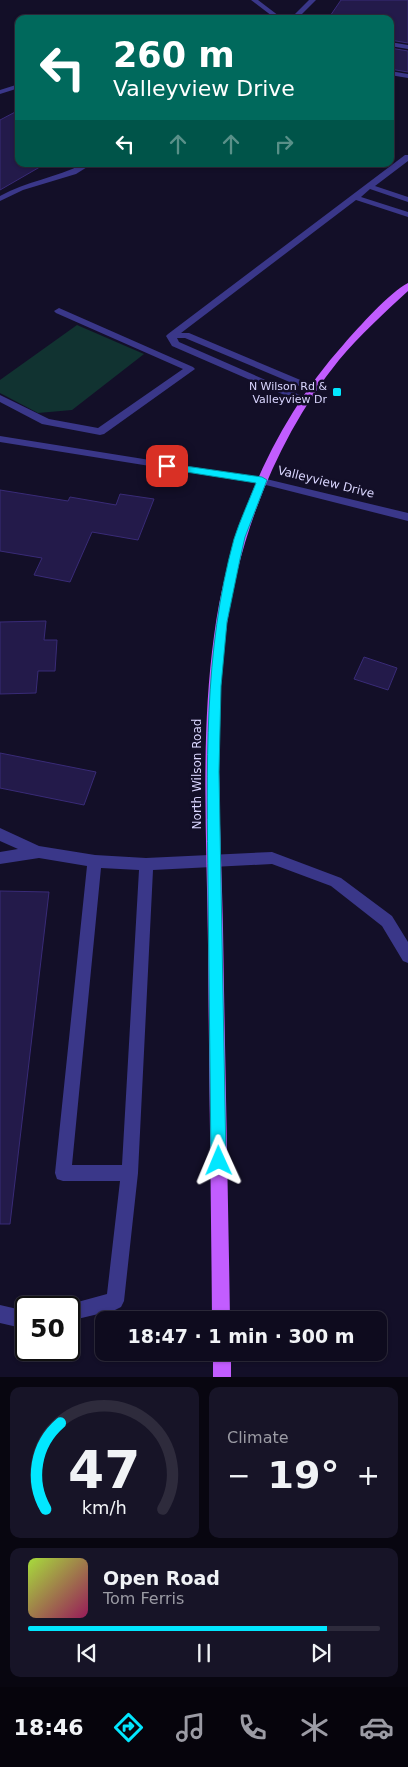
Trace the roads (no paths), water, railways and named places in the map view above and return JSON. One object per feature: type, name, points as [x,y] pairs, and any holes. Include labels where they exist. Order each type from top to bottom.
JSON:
[{"type":"main road","name":"North Wilson Road","points":[[221,1311],[213,772],[215,686],[222,622],[240,537],[262,480],[288,430],[314,388],[339,355],[363,328],[408,286]]},
{"type":"main road","points":[[222,1361],[222,1377]]},
{"type":"street","points":[[254,0],[275,15]]},
{"type":"street","points":[[297,15],[314,0]]},
{"type":"street","points":[[394,45],[408,47]]},
{"type":"street","points":[[394,74],[408,76]]},
{"type":"street","points":[[0,92],[15,87]]},
{"type":"street","points":[[171,336],[408,157]]},
{"type":"street","points":[[0,199],[20,188],[73,172],[82,167]]},
{"type":"street","points":[[368,186],[408,200]]},
{"type":"street","points":[[354,197],[408,215]]},
{"type":"street","points":[[59,311],[190,369]]},
{"type":"street","points":[[171,336],[186,335],[314,388]]},
{"type":"street","points":[[171,336],[175,344],[306,401]]},
{"type":"street","points":[[0,398],[46,422],[100,432],[205,357]]},
{"type":"street","name":"Valleyview Drive","points":[[0,439],[262,480],[408,517]]},
{"type":"street","points":[[0,834],[39,852],[95,861],[146,864],[272,858],[336,882],[388,921],[408,956]]},
{"type":"street","points":[[0,858],[39,852]]},
{"type":"street","points":[[95,861],[63,1173],[130,1173]]},
{"type":"street","points":[[80,1309],[115,1301],[130,1173],[146,864]]},
{"type":"street","points":[[0,1314],[15,1317]]},
{"type":"place","name":"N Wilson Rd & Valleyview Dr","points":[[337,392]]}]
